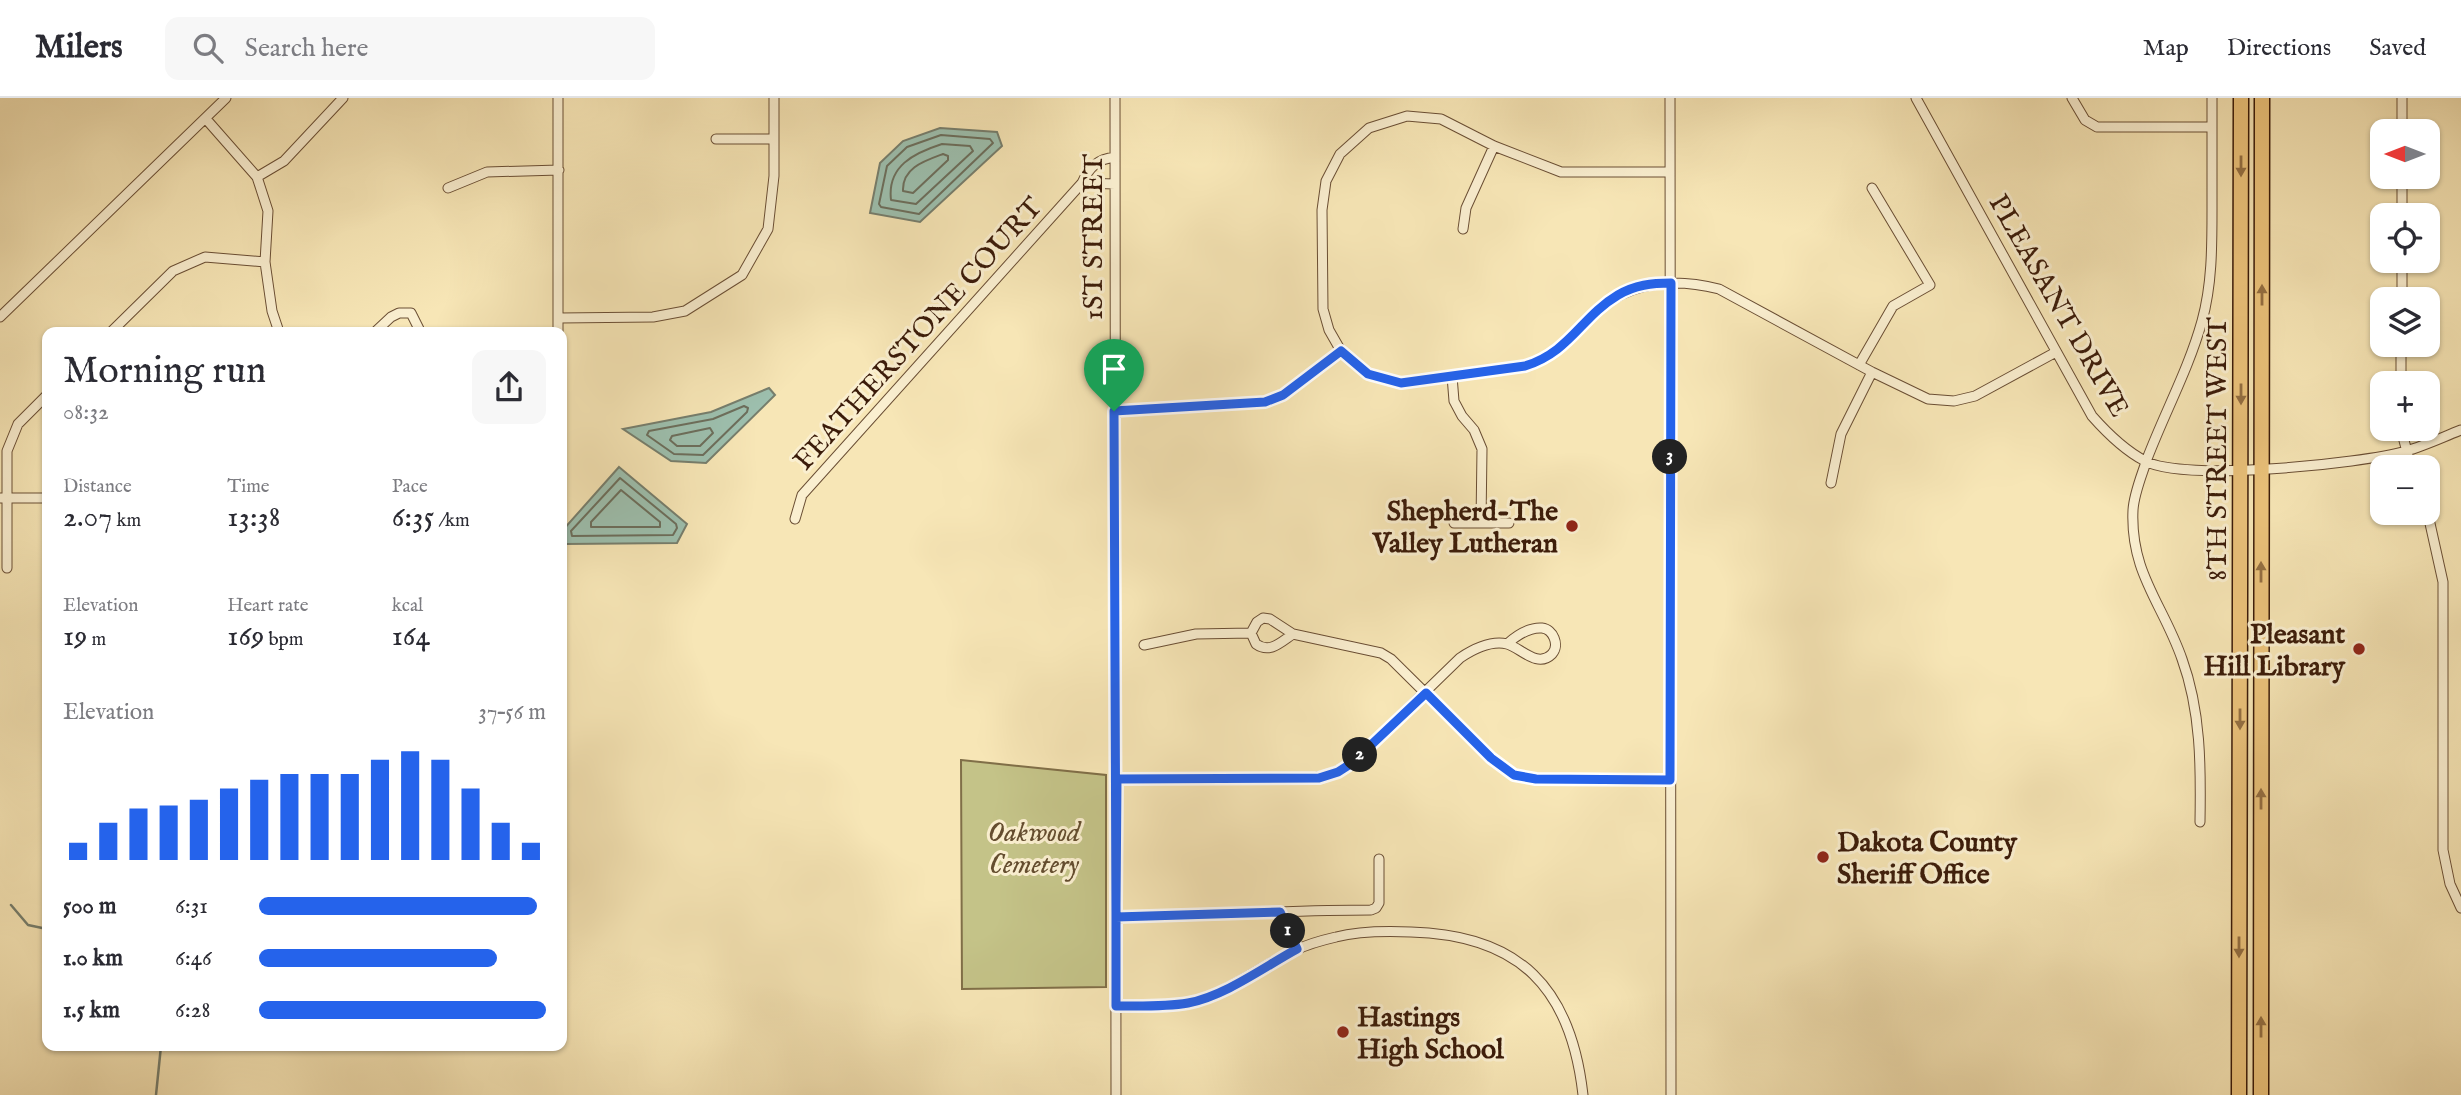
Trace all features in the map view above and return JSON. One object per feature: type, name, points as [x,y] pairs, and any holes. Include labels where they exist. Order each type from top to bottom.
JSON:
[{"type":"highway","name":"8TH STREET WEST","points":[[2239,1095],[2241,98]]},
{"type":"highway","name":"8TH STREET WEST","points":[[2261,1095],[2262,98]]},
{"type":"street","points":[[0,317],[226,98]]},
{"type":"street","points":[[257,177],[284,161],[344,98]]},
{"type":"street","points":[[558,98],[559,327]]},
{"type":"street","points":[[560,318],[653,317],[685,312],[742,275],[768,229],[774,176],[774,98]]},
{"type":"street","name":"1ST STREET","points":[[1115,98],[1116,1095]]},
{"type":"street","points":[[1670,98],[1671,1095]]},
{"type":"street","name":"PLEASANT DRIVE","points":[[1916,98],[2092,416],[2114,439],[2146,462],[2196,470],[2316,465],[2406,451],[2461,430]]},
{"type":"street","points":[[2072,98],[2085,120],[2097,127],[2211,127]]},
{"type":"street","points":[[2200,822],[2201,783],[2195,703],[2182,658],[2141,571],[2133,538],[2133,506],[2146,462],[2192,353],[2203,319],[2209,287],[2212,98]]},
{"type":"street","points":[[2402,98],[2402,119]]},
{"type":"street","points":[[1670,172],[1561,172],[1493,146],[1441,119],[1407,116],[1369,128],[1340,154],[1326,181],[1322,222],[1323,310],[1329,330],[1341,351],[1368,374],[1401,383],[1525,366],[1542,361],[1558,351],[1597,311],[1620,294],[1647,284],[1671,283],[1697,284],[1719,289],[1872,372],[1928,399],[1954,401],[1975,396],[2056,352]]},
{"type":"street","points":[[206,119],[257,177],[268,211],[265,262],[272,311],[277,327]]},
{"type":"street","points":[[716,139],[774,139]]},
{"type":"street","points":[[1462,229],[1466,208],[1493,146]]},
{"type":"street","name":"FEATHERSTONE COURT","points":[[795,519],[802,495],[1082,183],[1086,173],[1097,162],[1115,157]]},
{"type":"street","points":[[449,188],[486,172],[559,170]]},
{"type":"street","points":[[1082,183],[1115,184]]},
{"type":"street","points":[[1859,365],[1893,306],[1930,285],[1872,188]]},
{"type":"street","points":[[116,327],[173,271],[205,257],[265,262]]},
{"type":"street","points":[[381,327],[399,313],[411,313],[418,327]]},
{"type":"street","points":[[1114,411],[1265,402],[1283,395],[1341,351]]},
{"type":"street","points":[[1831,483],[1841,434],[1872,372]]},
{"type":"street","points":[[1452,376],[1454,401],[1462,416],[1475,430],[1482,449],[1481,523]]},
{"type":"street","points":[[6,568],[3,498],[7,451],[18,424],[42,400]]},
{"type":"street","points":[[2404,441],[2407,455]]},
{"type":"street","points":[[3,498],[42,498]]},
{"type":"street","points":[[1454,523],[1508,523]]},
{"type":"street","points":[[2430,525],[2443,582],[2443,850],[2450,884],[2461,908]]},
{"type":"street","points":[[1293,634],[1267,649],[1256,644],[1251,633],[1256,621],[1263,618],[1277,622],[1293,634],[1381,653],[1391,659],[1491,758],[1514,775],[1536,779],[1670,780]]},
{"type":"street","points":[[1117,779],[1300,779],[1338,772],[1352,763],[1469,652],[1493,644],[1507,644],[1535,659],[1548,657],[1555,648],[1555,637],[1542,628],[1516,635],[1507,644]]},
{"type":"street","points":[[1144,645],[1196,634],[1251,633]]},
{"type":"street","points":[[1116,917],[1376,908],[1379,903],[1379,859]]},
{"type":"street","points":[[1280,912],[1297,949]]},
{"type":"street","points":[[1116,1006],[1146,1007],[1190,1002],[1230,987],[1297,949],[1340,936],[1399,932],[1442,933],[1484,943],[1513,957],[1539,980],[1561,1009],[1574,1040],[1583,1095]]},
{"type":"green space","name":"Oakwood Cemetery","points":[[961,760],[1106,775],[1106,987],[962,989]]},
{"type":"water","points":[[940,128],[997,132],[1002,146],[920,222],[870,213],[880,163],[903,141]]},
{"type":"water","points":[[769,388],[775,395],[706,463],[671,461],[623,429],[711,412]]},
{"type":"water","points":[[619,467],[687,524],[677,543],[567,544],[567,525]]},
{"type":"waterway","points":[[11,905],[28,925],[42,928]]},
{"type":"waterway","points":[[156,1095],[160,1051]]},
{"type":"place","name":"Shepherd-The Valley Lutheran","points":[[1572,526]]},
{"type":"place","name":"Pleasant Hill Library","points":[[2359,649]]},
{"type":"place","name":"Dakota County Sheriff Office","points":[[1823,857]]},
{"type":"place","name":"Hastings High School","points":[[1343,1032]]},
{"type":"route","points":[[1114,411],[1117,720],[1117,779],[1116,905],[1116,917],[1164,916],[1217,913],[1241,915],[1280,912],[1297,949],[1230,987],[1190,1002],[1146,1007],[1116,1006],[1116,905],[1117,842],[1117,779],[1319,778],[1338,772],[1352,763],[1426,693],[1491,758],[1514,775],[1536,779],[1670,780],[1671,283],[1647,284],[1620,294],[1597,311],[1558,351],[1542,361],[1525,366],[1401,383],[1368,374],[1341,351],[1283,395],[1265,402],[1114,411]]}]
